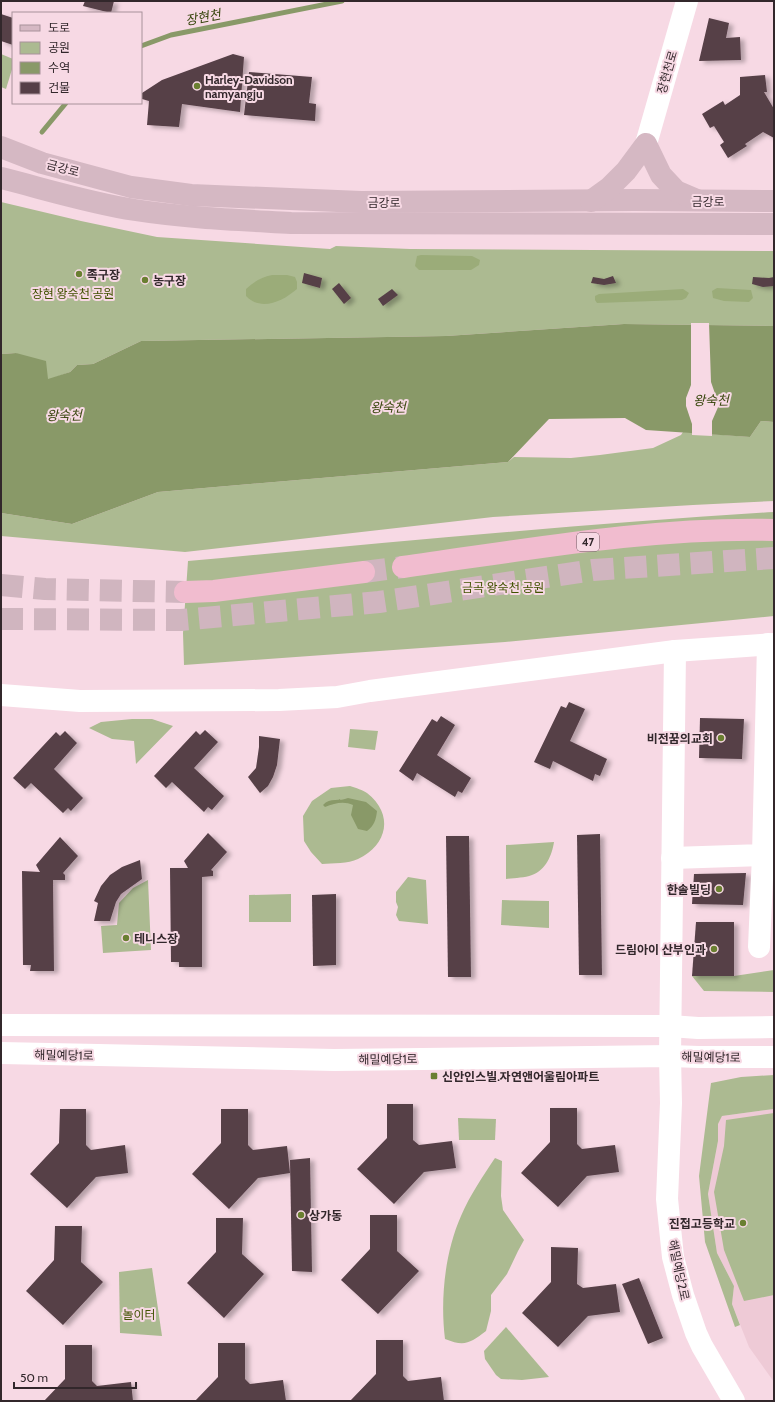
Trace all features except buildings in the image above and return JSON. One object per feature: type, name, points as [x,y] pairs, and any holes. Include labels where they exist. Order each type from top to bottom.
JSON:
[{"type":"highway","name":"47","points":[[403,567],[628,536],[734,529],[774,530]]},
{"type":"highway","points":[[185,592],[214,590],[364,572]]},
{"type":"main road","points":[[591,201],[609,188],[626,171],[646,144],[661,175],[676,191],[698,201]]},
{"type":"main road","name":"금강로","points":[[3,148],[42,163],[80,172],[131,187],[191,195],[361,202],[774,201]]},
{"type":"main road","name":"금강로","points":[[1,178],[135,210],[214,218],[290,223],[774,224]]},
{"type":"street","name":"장현천로","points":[[646,144],[687,1]]},
{"type":"street","points":[[1,695],[104,701],[318,699],[675,651],[771,644],[759,947]]},
{"type":"street","name":"해밀예당2로","points":[[675,651],[670,1026],[671,1103],[667,1199],[674,1256],[683,1295],[702,1346],[734,1401]]},
{"type":"street","points":[[672,858],[763,855]]},
{"type":"street","points":[[1,1025],[774,1027]]},
{"type":"street","name":"해밀예당1로","points":[[1,1053],[334,1060],[670,1056],[774,1057]]},
{"type":"shaded area","points":[[417,256],[472,256],[480,260],[479,265],[471,270],[419,270],[415,266]]},
{"type":"shaded area","points":[[272,275],[287,275],[295,277],[297,289],[279,301],[265,304],[252,301],[246,296],[246,289],[249,286],[261,278]]},
{"type":"shaded area","points":[[717,288],[751,290],[753,298],[749,302],[724,301],[713,298],[712,291]]},
{"type":"shaded area","points":[[683,289],[689,293],[686,298],[682,300],[597,303],[595,300],[595,296],[599,294]]},
{"type":"shaded area","name":"진접고등학교","points":[[774,1109],[774,1382],[749,1347],[732,1304],[734,1286],[717,1253],[708,1194],[718,1141],[718,1123],[722,1116]]},
{"type":"green space","points":[[1,54],[12,59],[12,69],[6,89],[1,87]]},
{"type":"green space","name":"장현 왕숙천 공원","points":[[1,202],[157,237],[330,249],[336,246],[410,249],[774,251],[774,326],[624,324],[446,336],[141,341],[93,364],[77,365],[70,372],[48,380],[16,353],[1,354]]},
{"type":"green space","points":[[761,421],[774,422],[774,501],[493,517],[185,552],[1,536],[1,513],[72,524],[158,492],[508,462],[514,457],[571,458],[600,455],[653,448],[681,435],[683,432],[750,437]]},
{"type":"green space","name":"금곡 왕숙천 공원","points":[[774,512],[774,616],[505,642],[184,665],[183,633],[188,561],[554,528]]},
{"type":"green space","points":[[152,719],[173,726],[136,764],[134,741],[112,739],[89,728],[101,722]]},
{"type":"green space","points":[[350,729],[378,731],[375,750],[348,747]]},
{"type":"green space","points":[[350,786],[367,793],[376,801],[384,819],[384,829],[381,838],[376,846],[368,853],[354,861],[322,864],[311,852],[304,841],[303,816],[312,801],[331,788]]},
{"type":"green space","points":[[554,842],[548,862],[541,870],[529,876],[506,879],[506,845]]},
{"type":"green space","points":[[408,877],[426,880],[428,924],[399,921],[396,915],[398,907],[396,902],[396,892]]},
{"type":"green space","points":[[148,880],[151,950],[103,953],[101,926],[117,925],[119,903],[133,888]]},
{"type":"green space","points":[[291,894],[291,922],[249,922],[249,895]]},
{"type":"green space","points":[[502,900],[549,901],[549,928],[501,925]]},
{"type":"green space","points":[[774,970],[774,992],[704,991],[692,976],[734,976]]},
{"type":"green space","points":[[774,1075],[774,1109],[722,1116],[718,1124],[718,1141],[708,1194],[717,1253],[734,1286],[732,1304],[740,1325],[735,1327],[705,1242],[699,1176],[711,1083],[741,1077]]},
{"type":"green space","name":"진접고등학교","points":[[774,1113],[774,1295],[744,1301],[724,1250],[714,1192],[724,1146],[726,1120]]},
{"type":"green space","points":[[458,1118],[496,1119],[495,1140],[459,1140]]},
{"type":"green space","points":[[495,1158],[502,1161],[501,1196],[503,1210],[524,1240],[507,1274],[491,1295],[491,1311],[486,1331],[471,1341],[458,1343],[445,1339],[443,1308],[445,1276],[451,1245],[465,1208]]},
{"type":"green space","name":"놀이터","points":[[152,1268],[162,1336],[120,1333],[119,1272]]},
{"type":"green space","points":[[506,1327],[549,1377],[522,1380],[501,1379],[496,1375],[485,1359],[484,1351]]},
{"type":"water","name":"왕숙천","points":[[624,324],[774,326],[774,422],[761,421],[750,437],[646,430],[625,418],[549,419],[508,462],[158,492],[72,524],[1,513],[1,354],[16,353],[46,361],[48,379],[70,372],[77,365],[93,364],[141,341],[446,336]]},
{"type":"water","points":[[348,798],[366,802],[377,811],[374,822],[367,831],[358,829],[351,815],[353,805],[343,803],[325,807],[323,805],[332,800],[342,800]]},
{"type":"pier","points":[[691,323],[709,323],[711,382],[719,405],[712,421],[712,436],[692,435],[692,424],[686,406],[686,398],[691,385]]},
{"type":"waterway","name":"장현천","points":[[142,46],[171,35],[342,1]]},
{"type":"waterway","name":"장현천","points":[[42,132],[65,104]]},
{"type":"tunnel","points":[[1,619],[181,620],[379,602],[593,570],[774,558]]},
{"type":"tunnel","points":[[364,572],[403,567]]},
{"type":"tunnel","points":[[1,585],[45,589],[185,592]]},
{"type":"place","name":"Harley-Davidson namyangju","points":[[197,86]]},
{"type":"place","name":"족구장","points":[[79,274]]},
{"type":"place","name":"농구장","points":[[145,280]]},
{"type":"place","name":"비전꿈의교회","points":[[721,738]]},
{"type":"place","name":"한솔빌딩","points":[[719,889]]},
{"type":"place","name":"테니스장","points":[[126,938]]},
{"type":"place","name":"드림아이 산부인과","points":[[714,949]]},
{"type":"place","name":"신안인스빌.자연앤어울림아파트","points":[[434,1076]]},
{"type":"place","name":"상가동","points":[[301,1215]]},
{"type":"place","name":"진접고등학교","points":[[743,1223]]}]
